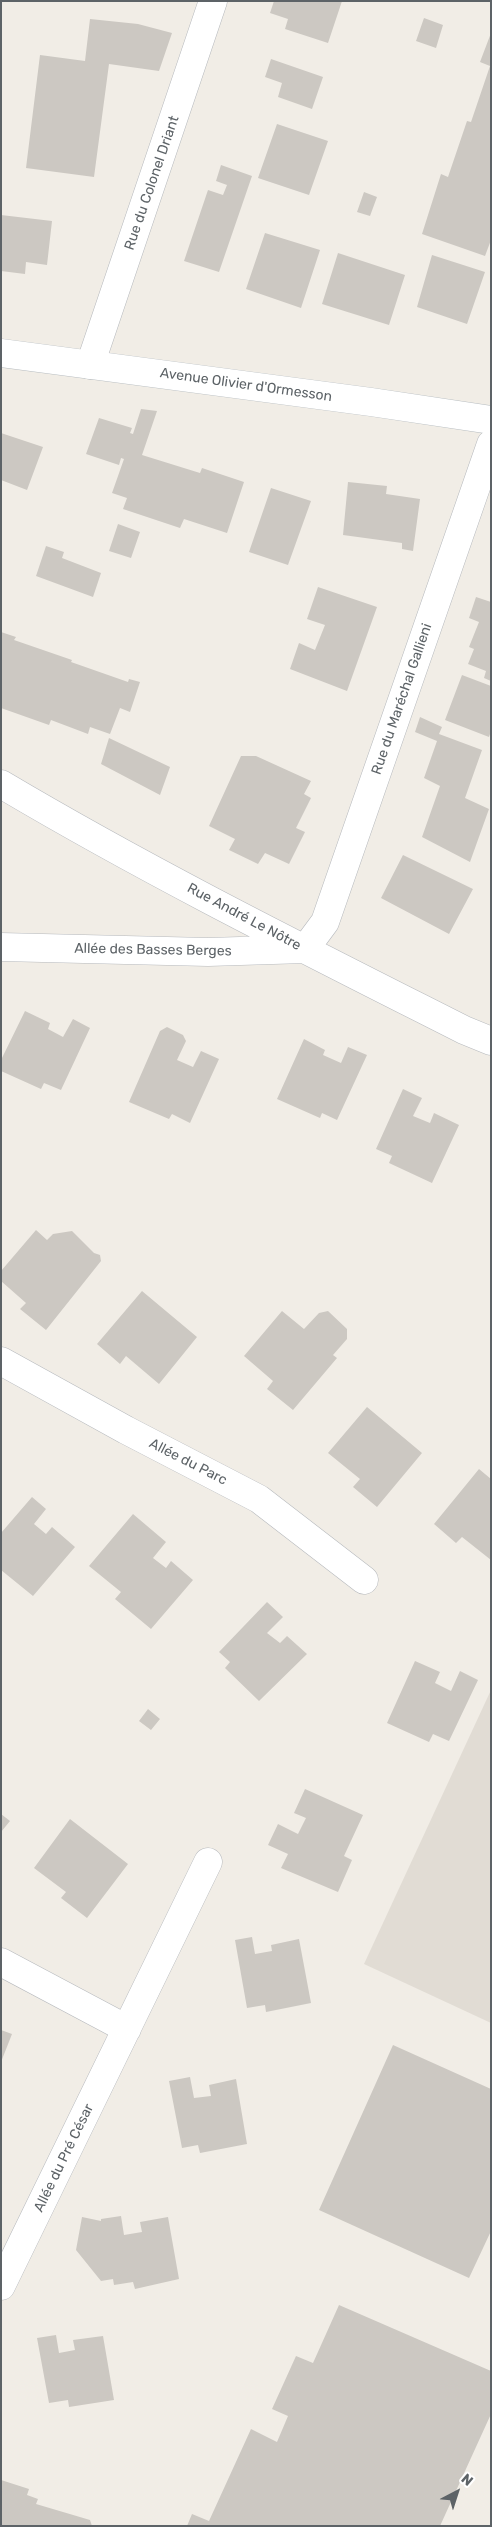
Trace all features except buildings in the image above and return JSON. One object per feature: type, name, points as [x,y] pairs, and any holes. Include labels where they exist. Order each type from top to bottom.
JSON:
[{"type":"street","name":"Rue du Colonel Driant","points":[[90,365],[214,1]]},
{"type":"street","name":"Avenue Olivier d'Ormesson","points":[[1,353],[491,420]]},
{"type":"street","name":"Rue du Maréchal Gallieni","points":[[306,950],[324,922],[491,444]]},
{"type":"street","name":"Rue André Le Nôtre","points":[[1,784],[76,828],[306,950],[464,1030],[491,1041]]},
{"type":"street","name":"Allée des Basses Berges","points":[[1,947],[208,952],[306,950]]},
{"type":"street","name":"Allée du Parc","points":[[1,1361],[259,1500],[364,1580]]},
{"type":"street","name":"Allée du Pré César","points":[[1,2286],[208,1862]]},
{"type":"street","points":[[1,1962],[127,2029]]},
{"type":"shaded area","points":[[491,1690],[491,2023],[364,1964]]}]
